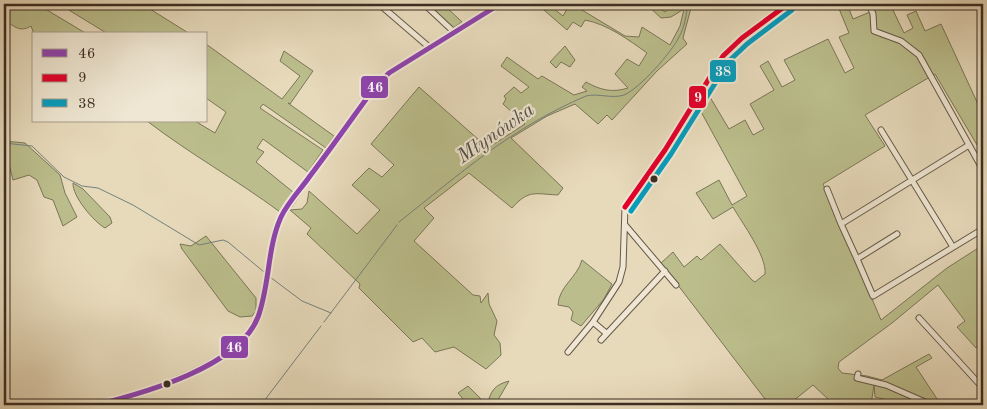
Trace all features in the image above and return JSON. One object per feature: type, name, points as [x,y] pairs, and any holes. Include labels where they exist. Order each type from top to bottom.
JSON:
[{"type":"street","points":[[379,4],[429,47]]},
{"type":"street","points":[[424,4],[454,32]]},
{"type":"street","points":[[96,405],[171,381],[226,355],[247,339],[259,317],[273,240],[282,215],[380,81],[397,67],[500,4]]},
{"type":"street","points":[[568,352],[592,322],[619,282],[623,267],[626,225],[625,207],[665,150],[723,56],[742,38],[788,4]]},
{"type":"street","points":[[869,4],[873,14],[874,31],[901,41],[919,56],[983,170]]},
{"type":"street","points":[[881,130],[953,248]]},
{"type":"street","points":[[841,224],[970,145]]},
{"type":"street","points":[[827,189],[873,296],[983,229]]},
{"type":"street","points":[[626,225],[676,285]]},
{"type":"street","points":[[856,259],[897,234]]},
{"type":"street","points":[[601,340],[665,271]]},
{"type":"street","points":[[919,318],[983,388]]},
{"type":"street","points":[[592,322],[606,333]]},
{"type":"street","points":[[858,374],[857,378],[886,385],[932,405]]},
{"type":"green space","points":[[4,4],[37,4],[84,32],[33,32],[31,26],[20,29],[4,19]]},
{"type":"green space","points":[[59,4],[142,4],[187,32],[105,32]]},
{"type":"green space","points":[[435,4],[443,4],[462,22],[453,28],[431,8]]},
{"type":"green space","points":[[537,4],[548,4],[563,16],[567,9],[577,7],[625,36],[639,37],[642,27],[670,45],[680,26],[684,9],[671,17],[661,18],[646,4],[655,4],[665,12],[674,4],[692,4],[683,38],[687,44],[657,71],[612,120],[607,115],[598,124],[575,104],[547,116],[511,138],[563,188],[558,195],[528,195],[512,208],[469,173],[424,208],[434,218],[414,241],[473,295],[480,296],[481,303],[488,293],[489,304],[497,321],[494,335],[500,343],[501,355],[486,369],[454,347],[435,352],[422,338],[413,342],[359,288],[360,284],[307,234],[311,228],[290,210],[302,209],[307,203],[309,191],[357,234],[380,210],[352,185],[369,168],[382,177],[394,165],[371,144],[419,87],[488,148],[525,124],[503,104],[506,99],[504,96],[514,87],[521,93],[529,87],[501,66],[507,57],[538,79],[542,76],[574,95],[587,91],[582,87],[586,82],[606,90],[628,88],[615,74],[627,59],[639,66],[647,53],[618,33],[593,22],[585,20],[581,27],[573,22],[567,30]]},
{"type":"green space","points":[[837,4],[847,4],[853,19],[870,12],[867,4],[890,4],[904,33],[913,28],[907,15],[916,11],[925,31],[941,24],[983,115],[983,155],[935,74],[865,115],[885,146],[823,184],[881,320],[947,268],[983,245],[983,343],[976,348],[957,327],[965,321],[938,285],[892,323],[839,362],[838,368],[842,373],[882,380],[929,354],[932,358],[916,367],[941,405],[895,405],[896,402],[875,397],[874,385],[871,405],[828,405],[828,399],[813,385],[788,405],[765,399],[661,263],[673,252],[684,267],[697,256],[701,260],[720,244],[755,282],[765,274],[765,267],[758,249],[733,207],[713,219],[696,193],[719,180],[732,205],[747,196],[699,108],[707,92],[729,129],[745,120],[753,135],[764,129],[750,104],[774,90],[760,66],[768,61],[782,87],[795,80],[784,60],[828,39],[845,73],[854,68],[839,37],[849,33]]},
{"type":"green space","points":[[208,45],[282,99],[300,76],[280,61],[284,51],[313,71],[290,104],[288,103],[334,136],[326,148],[263,104],[260,108],[323,150],[308,172],[263,139],[257,148],[264,152],[256,162],[293,192],[280,212],[148,122],[197,122],[215,133],[226,112],[208,99]]},
{"type":"green space","points":[[565,46],[575,60],[570,67],[561,62],[556,68],[550,62]]},
{"type":"green space","points":[[4,141],[25,143],[60,175],[65,193],[77,217],[63,226],[53,200],[44,197],[37,180],[29,175],[13,180],[6,152],[4,151]]},
{"type":"green space","points":[[73,183],[83,189],[110,217],[112,223],[105,228],[95,220],[76,195]]},
{"type":"green space","points":[[206,236],[256,298],[256,311],[252,316],[240,317],[228,311],[182,249],[180,244],[191,246]]},
{"type":"green space","points":[[582,260],[612,284],[604,299],[581,326],[571,320],[573,312],[569,307],[558,305],[561,292],[580,266]]},
{"type":"green space","points":[[509,381],[495,405],[487,405],[494,389],[500,384]]},
{"type":"green space","points":[[468,386],[487,405],[468,405],[458,393]]},
{"type":"waterway","name":"Młynówka","points":[[399,222],[466,169],[534,122],[586,96],[619,96],[638,86],[670,52],[675,44],[683,29],[688,4]]},
{"type":"waterway","points":[[4,143],[32,146],[64,177],[82,186],[98,188],[133,205],[199,245],[223,240],[228,242],[264,272]]},
{"type":"waterway","name":"Młynówka","points":[[324,322],[397,225]]},
{"type":"waterway","points":[[270,277],[302,301],[331,313]]},
{"type":"waterway","name":"Młynówka","points":[[261,405],[321,326]]},
{"type":"transit line","name":"46","points":[[96,405],[139,393],[188,375],[211,364],[248,335],[258,317],[262,304],[273,241],[284,211],[375,87],[389,73],[500,4]]},
{"type":"transit line","name":"9","points":[[625,207],[665,150],[723,56],[742,38],[788,4]]},
{"type":"transit line","name":"38","points":[[631,211],[671,154],[729,61],[747,44],[792,10]]}]
